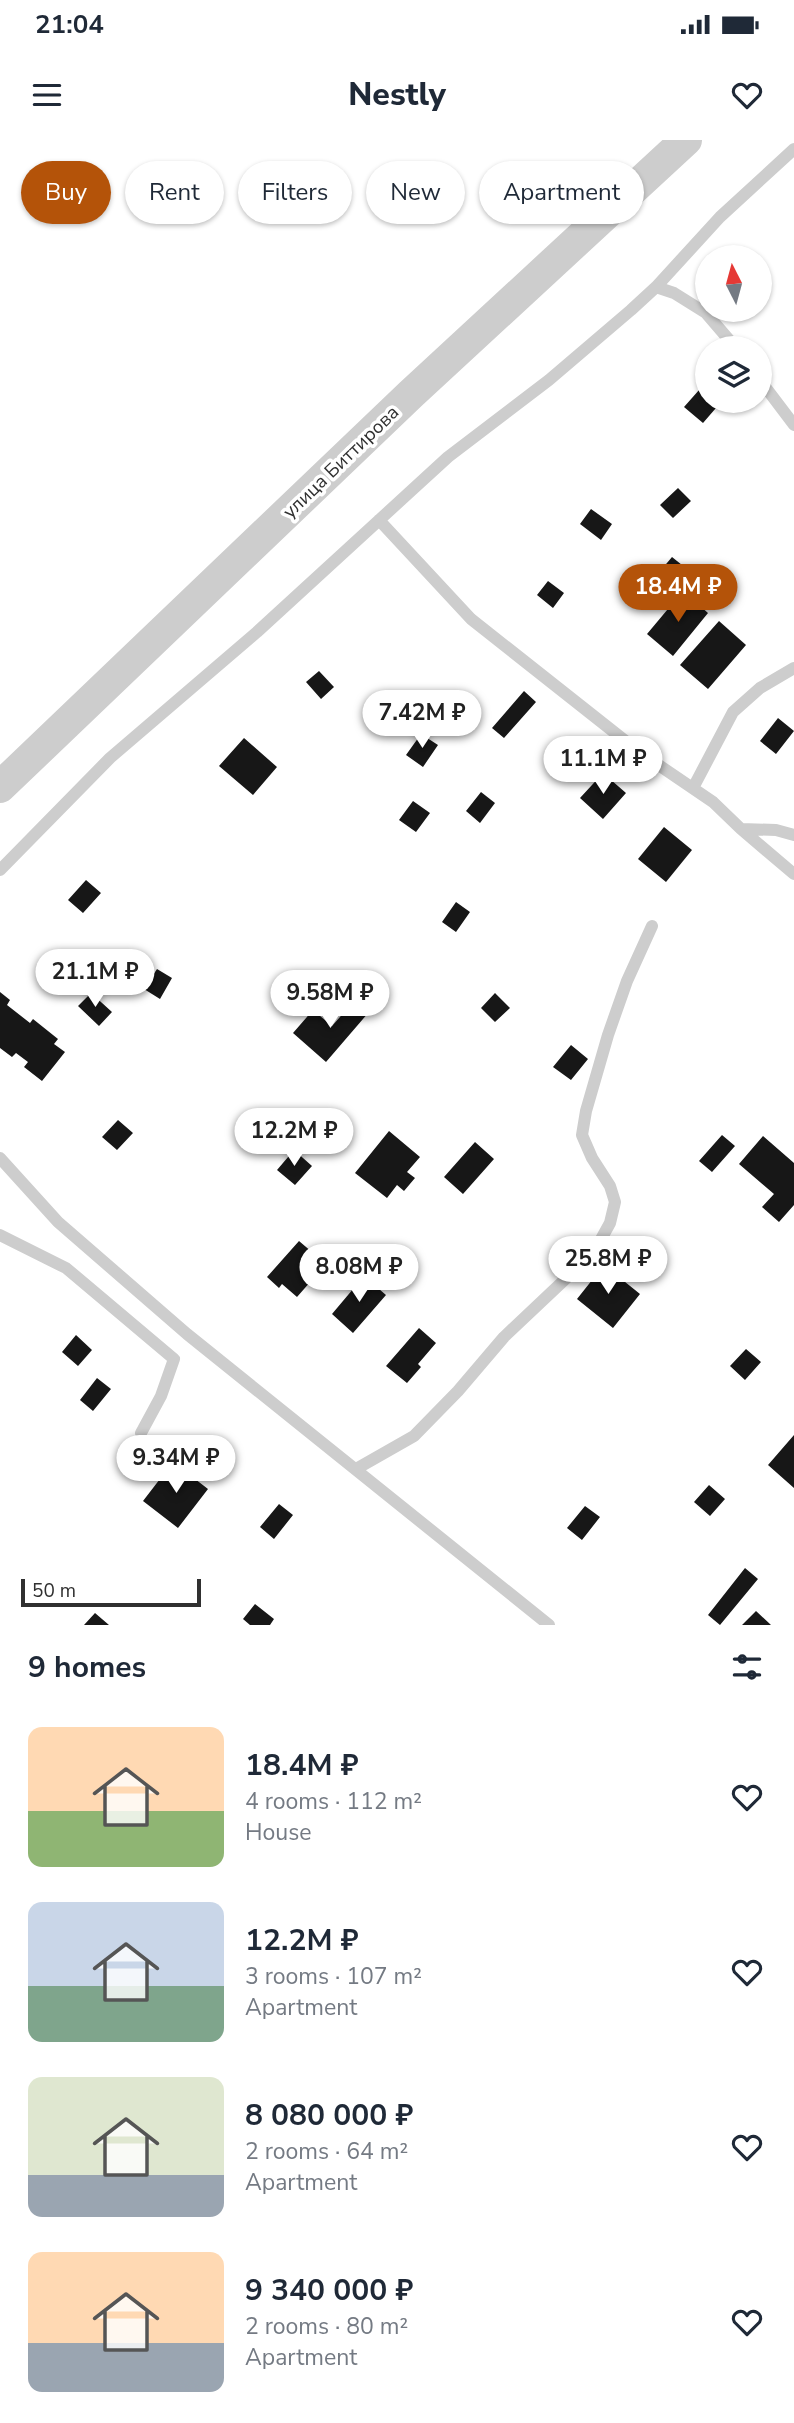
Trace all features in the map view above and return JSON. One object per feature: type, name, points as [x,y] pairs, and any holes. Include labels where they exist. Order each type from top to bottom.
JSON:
[{"type":"street","name":"улица Биттирова","points":[[0,787],[411,394],[686,140]]},
{"type":"lane","points":[[0,870],[110,758],[257,632],[448,457],[549,380],[656,287],[720,217],[794,149]]},
{"type":"lane","points":[[656,287],[674,293],[706,313],[726,336]]},
{"type":"lane","points":[[772,396],[794,425]]},
{"type":"lane","points":[[379,520],[471,619],[638,751],[713,802],[794,874]]},
{"type":"lane","points":[[693,788],[733,712],[760,688],[794,668]]},
{"type":"lane","points":[[741,829],[776,830],[794,835]]},
{"type":"lane","points":[[356,1469],[414,1436],[504,1338],[594,1252],[611,1223],[615,1202],[610,1185],[592,1158],[582,1135],[586,1111],[608,1035],[652,926]]},
{"type":"lane","points":[[0,1158],[58,1222],[187,1334],[549,1625]]},
{"type":"lane","points":[[0,1235],[66,1268],[174,1359],[161,1396],[141,1433]]},
{"type":"building","points":[[695,395],[695,413],[712,413],[703,423],[684,407]]},
{"type":"building","points":[[678,488],[691,501],[673,518],[660,505]]},
{"type":"building","points":[[591,509],[612,524],[601,540],[580,524]]},
{"type":"building","points":[[672,557],[687,569],[670,588],[656,576]]},
{"type":"building","points":[[548,581],[564,593],[553,608],[537,595]]},
{"type":"building","points":[[683,591],[708,613],[673,656],[647,634]]},
{"type":"building","points":[[719,621],[746,645],[708,689],[680,665]]},
{"type":"building","points":[[319,671],[334,687],[321,699],[306,682]]},
{"type":"building","points":[[524,691],[536,702],[504,738],[492,728]]},
{"type":"building","points":[[778,718],[794,731],[776,754],[760,741]]},
{"type":"building","points":[[421,734],[438,745],[423,767],[406,755]]},
{"type":"building","points":[[244,738],[277,767],[253,795],[219,766]]},
{"type":"building","points":[[603,773],[626,793],[603,819],[580,798]]},
{"type":"building","points":[[481,792],[495,803],[480,823],[466,811]]},
{"type":"building","points":[[413,801],[430,813],[416,832],[399,820]]},
{"type":"building","points":[[664,827],[692,850],[666,882],[638,859]]},
{"type":"building","points":[[86,880],[101,893],[83,913],[68,900]]},
{"type":"building","points":[[456,902],[470,912],[456,932],[442,922]]},
{"type":"building","points":[[157,969],[172,978],[160,999],[144,989]]},
{"type":"building","points":[[0,992],[10,1000],[7,1005],[30,1023],[33,1019],[58,1039],[54,1044],[65,1052],[42,1081],[24,1067],[28,1062],[16,1053],[12,1057],[0,1048]]},
{"type":"building","points":[[91,993],[112,1012],[99,1026],[78,1006]]},
{"type":"building","points":[[495,993],[510,1008],[495,1022],[481,1008]]},
{"type":"building","points":[[355,1000],[369,1012],[326,1062],[293,1033],[313,1010],[332,1026]]},
{"type":"building","points":[[571,1045],[588,1059],[571,1080],[553,1067]]},
{"type":"building","points":[[118,1120],[133,1133],[117,1150],[102,1137]]},
{"type":"building","points":[[389,1131],[420,1157],[407,1172],[415,1178],[404,1191],[397,1185],[387,1198],[355,1173]]},
{"type":"building","points":[[722,1135],[735,1146],[712,1172],[699,1161]]},
{"type":"building","points":[[763,1136],[794,1163],[794,1205],[779,1222],[762,1207],[774,1194],[739,1164]]},
{"type":"building","points":[[475,1142],[494,1159],[463,1194],[444,1177]]},
{"type":"building","points":[[294,1150],[312,1166],[295,1185],[277,1170]]},
{"type":"building","points":[[299,1241],[326,1264],[297,1297],[282,1284],[279,1288],[267,1277]]},
{"type":"building","points":[[604,1265],[640,1294],[613,1328],[577,1299]]},
{"type":"building","points":[[364,1276],[386,1295],[353,1333],[332,1314]]},
{"type":"building","points":[[419,1328],[436,1343],[418,1364],[421,1367],[407,1383],[386,1366]]},
{"type":"building","points":[[76,1335],[92,1350],[78,1366],[62,1352]]},
{"type":"building","points":[[746,1349],[761,1362],[745,1380],[730,1366]]},
{"type":"building","points":[[97,1378],[111,1389],[93,1411],[80,1400]]},
{"type":"building","points":[[794,1435],[794,1488],[768,1465]]},
{"type":"building","points":[[173,1462],[208,1489],[178,1528],[143,1501]]},
{"type":"building","points":[[709,1485],[725,1499],[710,1516],[694,1502]]},
{"type":"building","points":[[279,1504],[293,1515],[274,1539],[260,1527]]},
{"type":"building","points":[[585,1506],[600,1517],[582,1540],[567,1528]]},
{"type":"building","points":[[745,1568],[758,1579],[720,1625],[708,1615]]},
{"type":"building","points":[[255,1604],[274,1619],[270,1625],[250,1625],[243,1619]]},
{"type":"building","points":[[756,1611],[771,1625],[742,1625]]},
{"type":"building","points":[[95,1613],[109,1625],[84,1625]]}]
